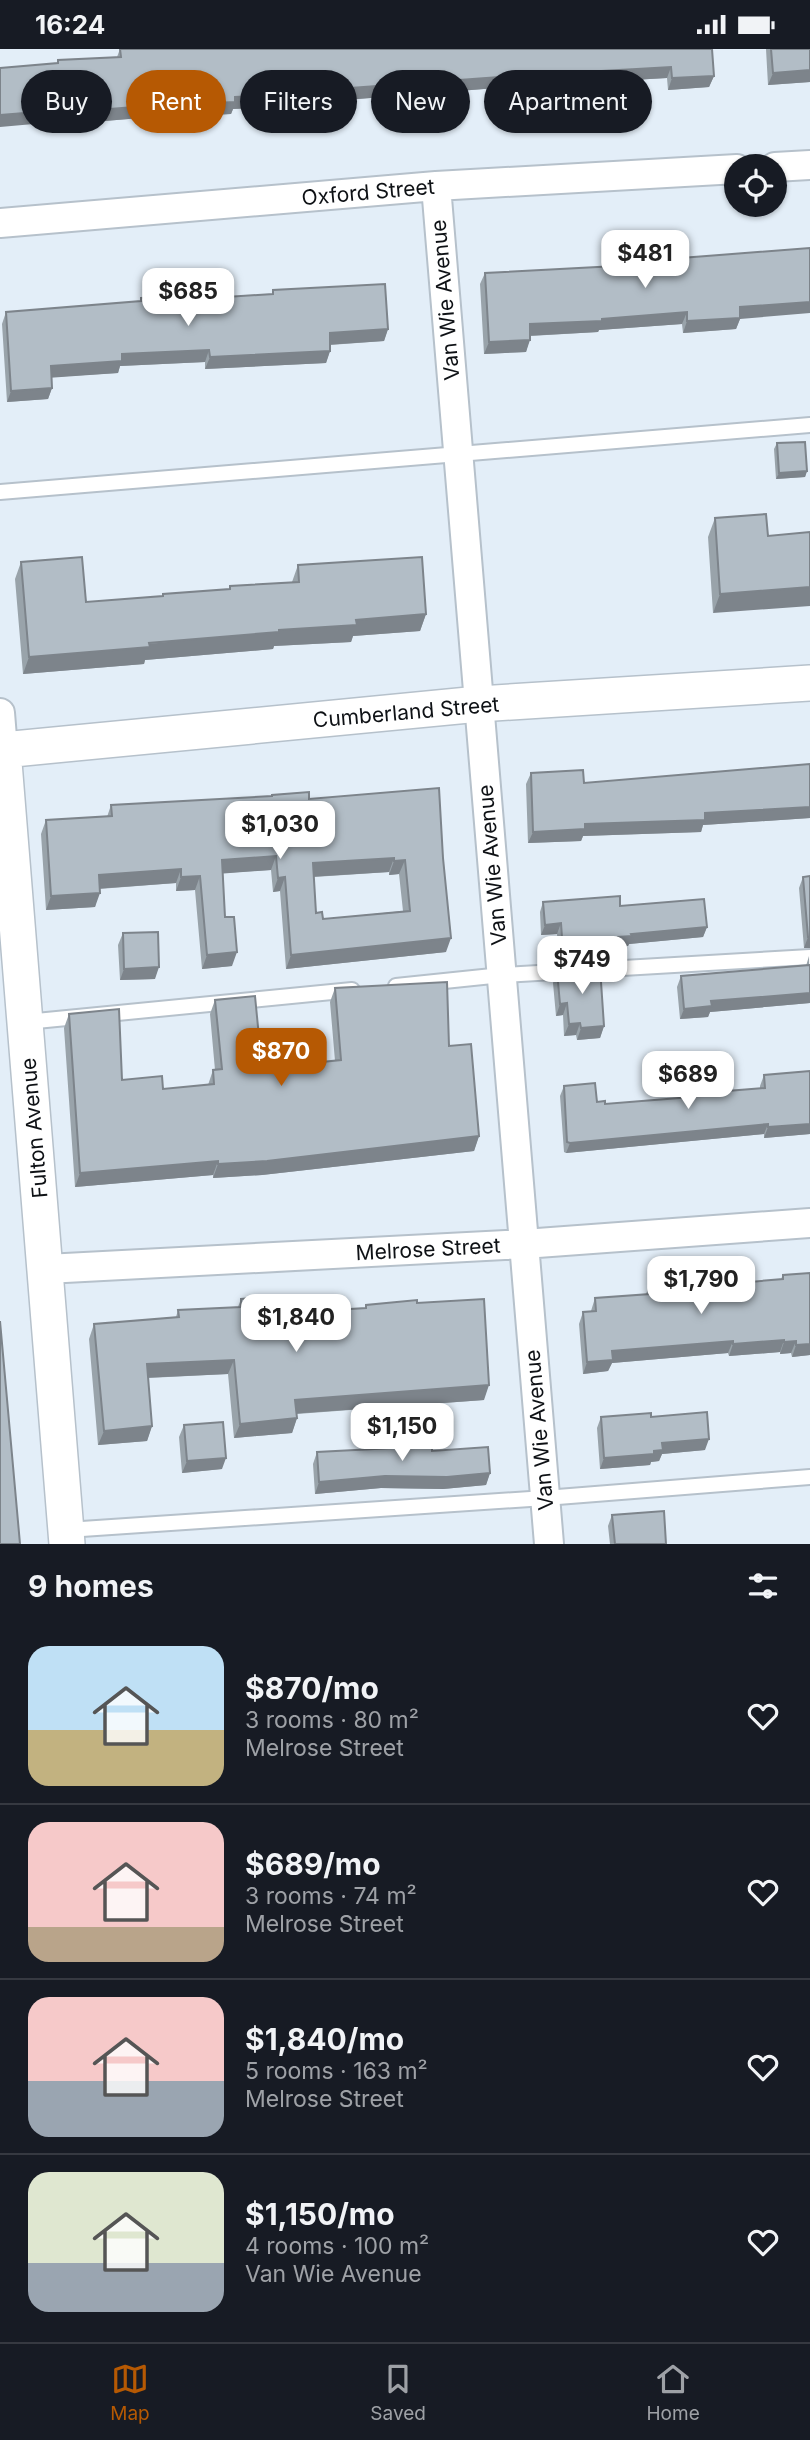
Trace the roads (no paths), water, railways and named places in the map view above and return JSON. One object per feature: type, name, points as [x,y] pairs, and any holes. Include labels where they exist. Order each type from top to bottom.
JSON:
[{"type":"street","points":[[787,166],[810,165]]},
{"type":"street","name":"Oxford Street","points":[[0,223],[436,186],[724,170]]},
{"type":"street","name":"Van Wie Avenue","points":[[436,186],[549,1544]]},
{"type":"street","name":"Cumberland Street","points":[[1,750],[479,704],[810,683]]},
{"type":"street","name":"Fulton Avenue","points":[[0,713],[66,1537]]},
{"type":"street","name":"Melrose Street","points":[[46,1269],[524,1244],[810,1223]]},
{"type":"lane","points":[[0,492],[810,425]]},
{"type":"lane","points":[[26,1022],[502,975],[810,957]]},
{"type":"lane","points":[[66,1537],[810,1477]]}]
